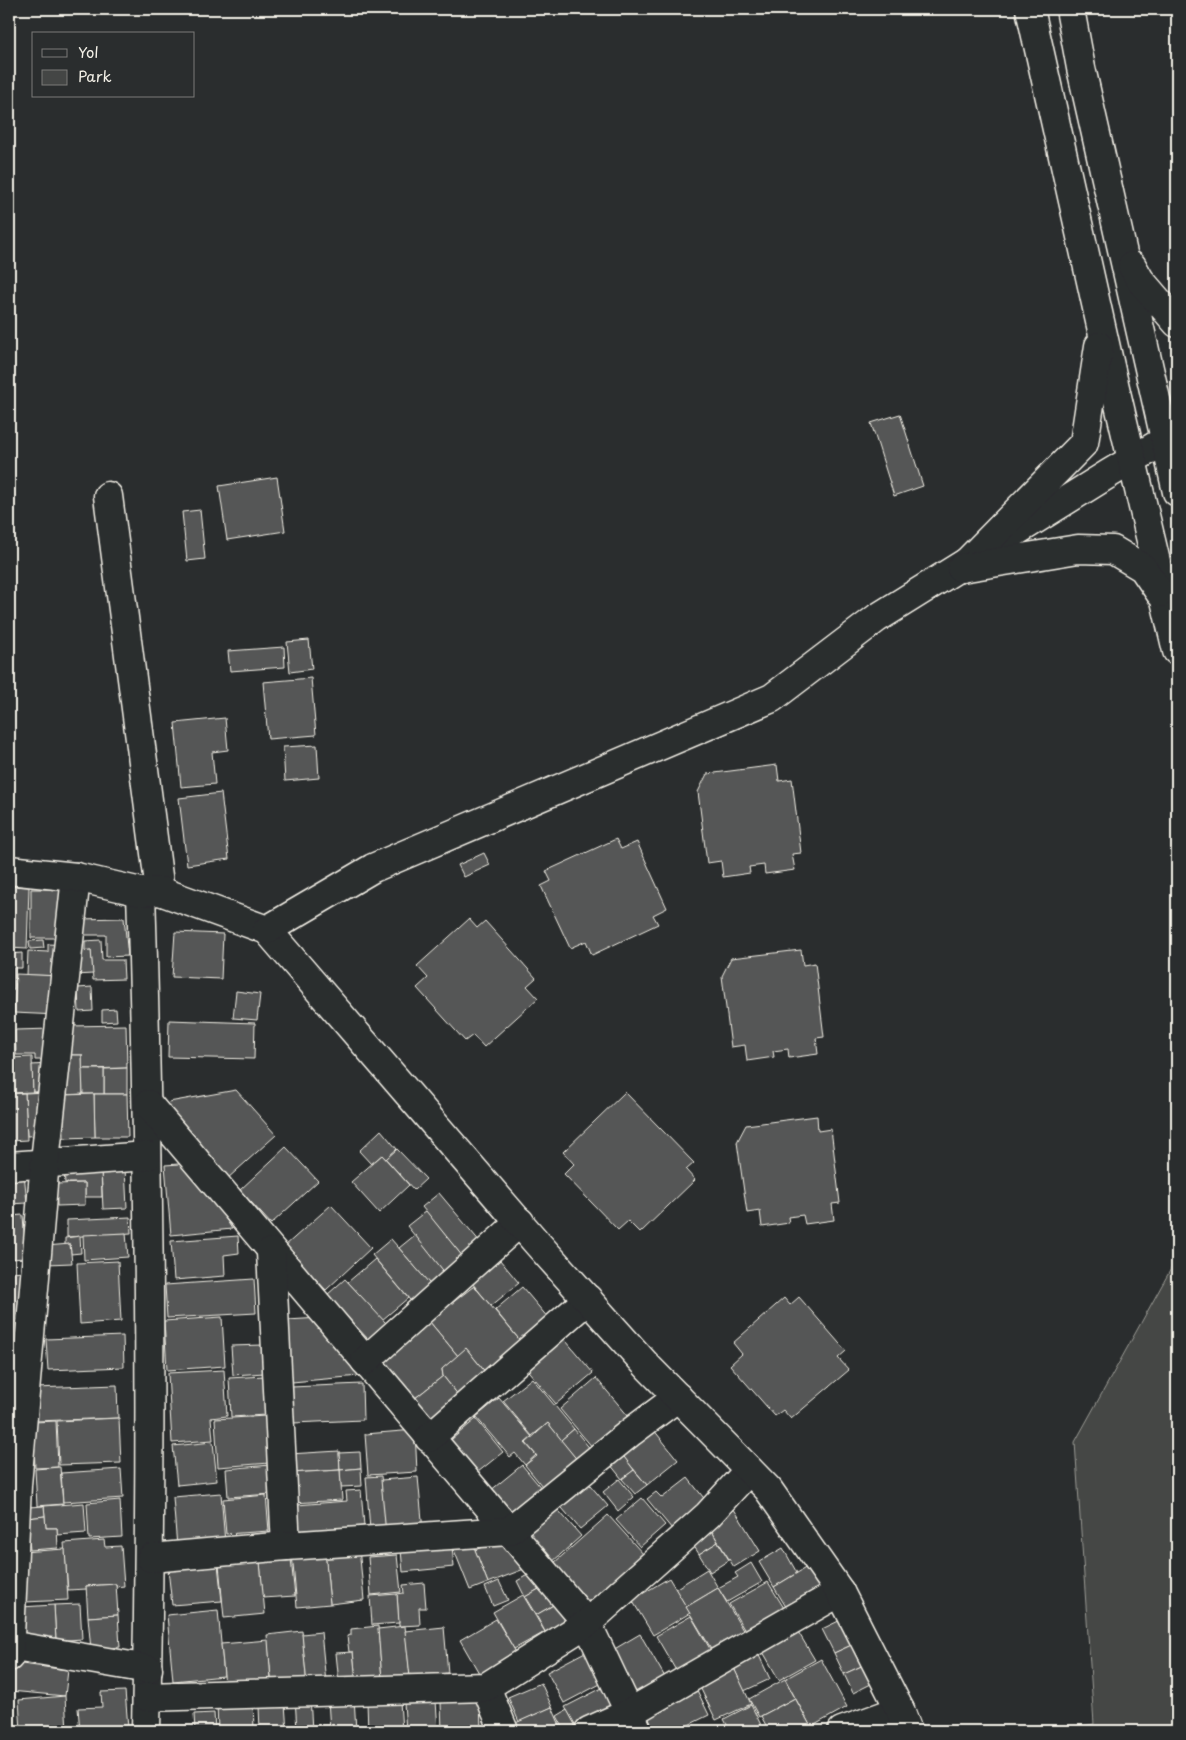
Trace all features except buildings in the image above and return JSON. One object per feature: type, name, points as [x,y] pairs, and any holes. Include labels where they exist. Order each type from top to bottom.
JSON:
[{"type":"street","points":[[1030,9],[1177,651]]},
{"type":"street","points":[[1070,9],[1080,68],[1121,245],[1171,437],[1177,492]]},
{"type":"street","points":[[1121,245],[1140,280],[1177,323]]},
{"type":"street","points":[[961,568],[1084,443],[1102,329]]},
{"type":"street","points":[[267,930],[373,868],[772,698],[877,618],[1171,437]]},
{"type":"street","points":[[108,496],[151,892],[147,1156],[150,1558],[146,1731]]},
{"type":"street","points":[[961,568],[1078,550],[1114,550],[1144,568],[1165,599]]},
{"type":"street","points":[[9,870],[76,877],[151,892],[267,930],[588,1299],[678,1397],[768,1489],[840,1592],[904,1720],[842,1731]]},
{"type":"street","points":[[76,877],[45,1161],[17,1485],[9,1649],[148,1669]]},
{"type":"street","points":[[148,1104],[271,1252],[587,1623],[634,1722]]},
{"type":"street","points":[[9,1166],[45,1161],[147,1156]]},
{"type":"street","points":[[365,1362],[520,1222]]},
{"type":"street","points":[[271,1252],[286,1546]]},
{"type":"street","points":[[430,1438],[588,1299]]},
{"type":"street","points":[[150,1558],[286,1546],[509,1531],[630,1432],[678,1397]]},
{"type":"street","points":[[147,1697],[486,1687],[587,1623],[708,1515],[749,1470]]},
{"type":"street","points":[[589,1731],[634,1722],[840,1592]]},
{"type":"street","points":[[486,1687],[504,1731]]},
{"type":"green space","points":[[1177,1258],[1177,1731],[1051,1731],[1094,1724],[1075,1442]]}]
